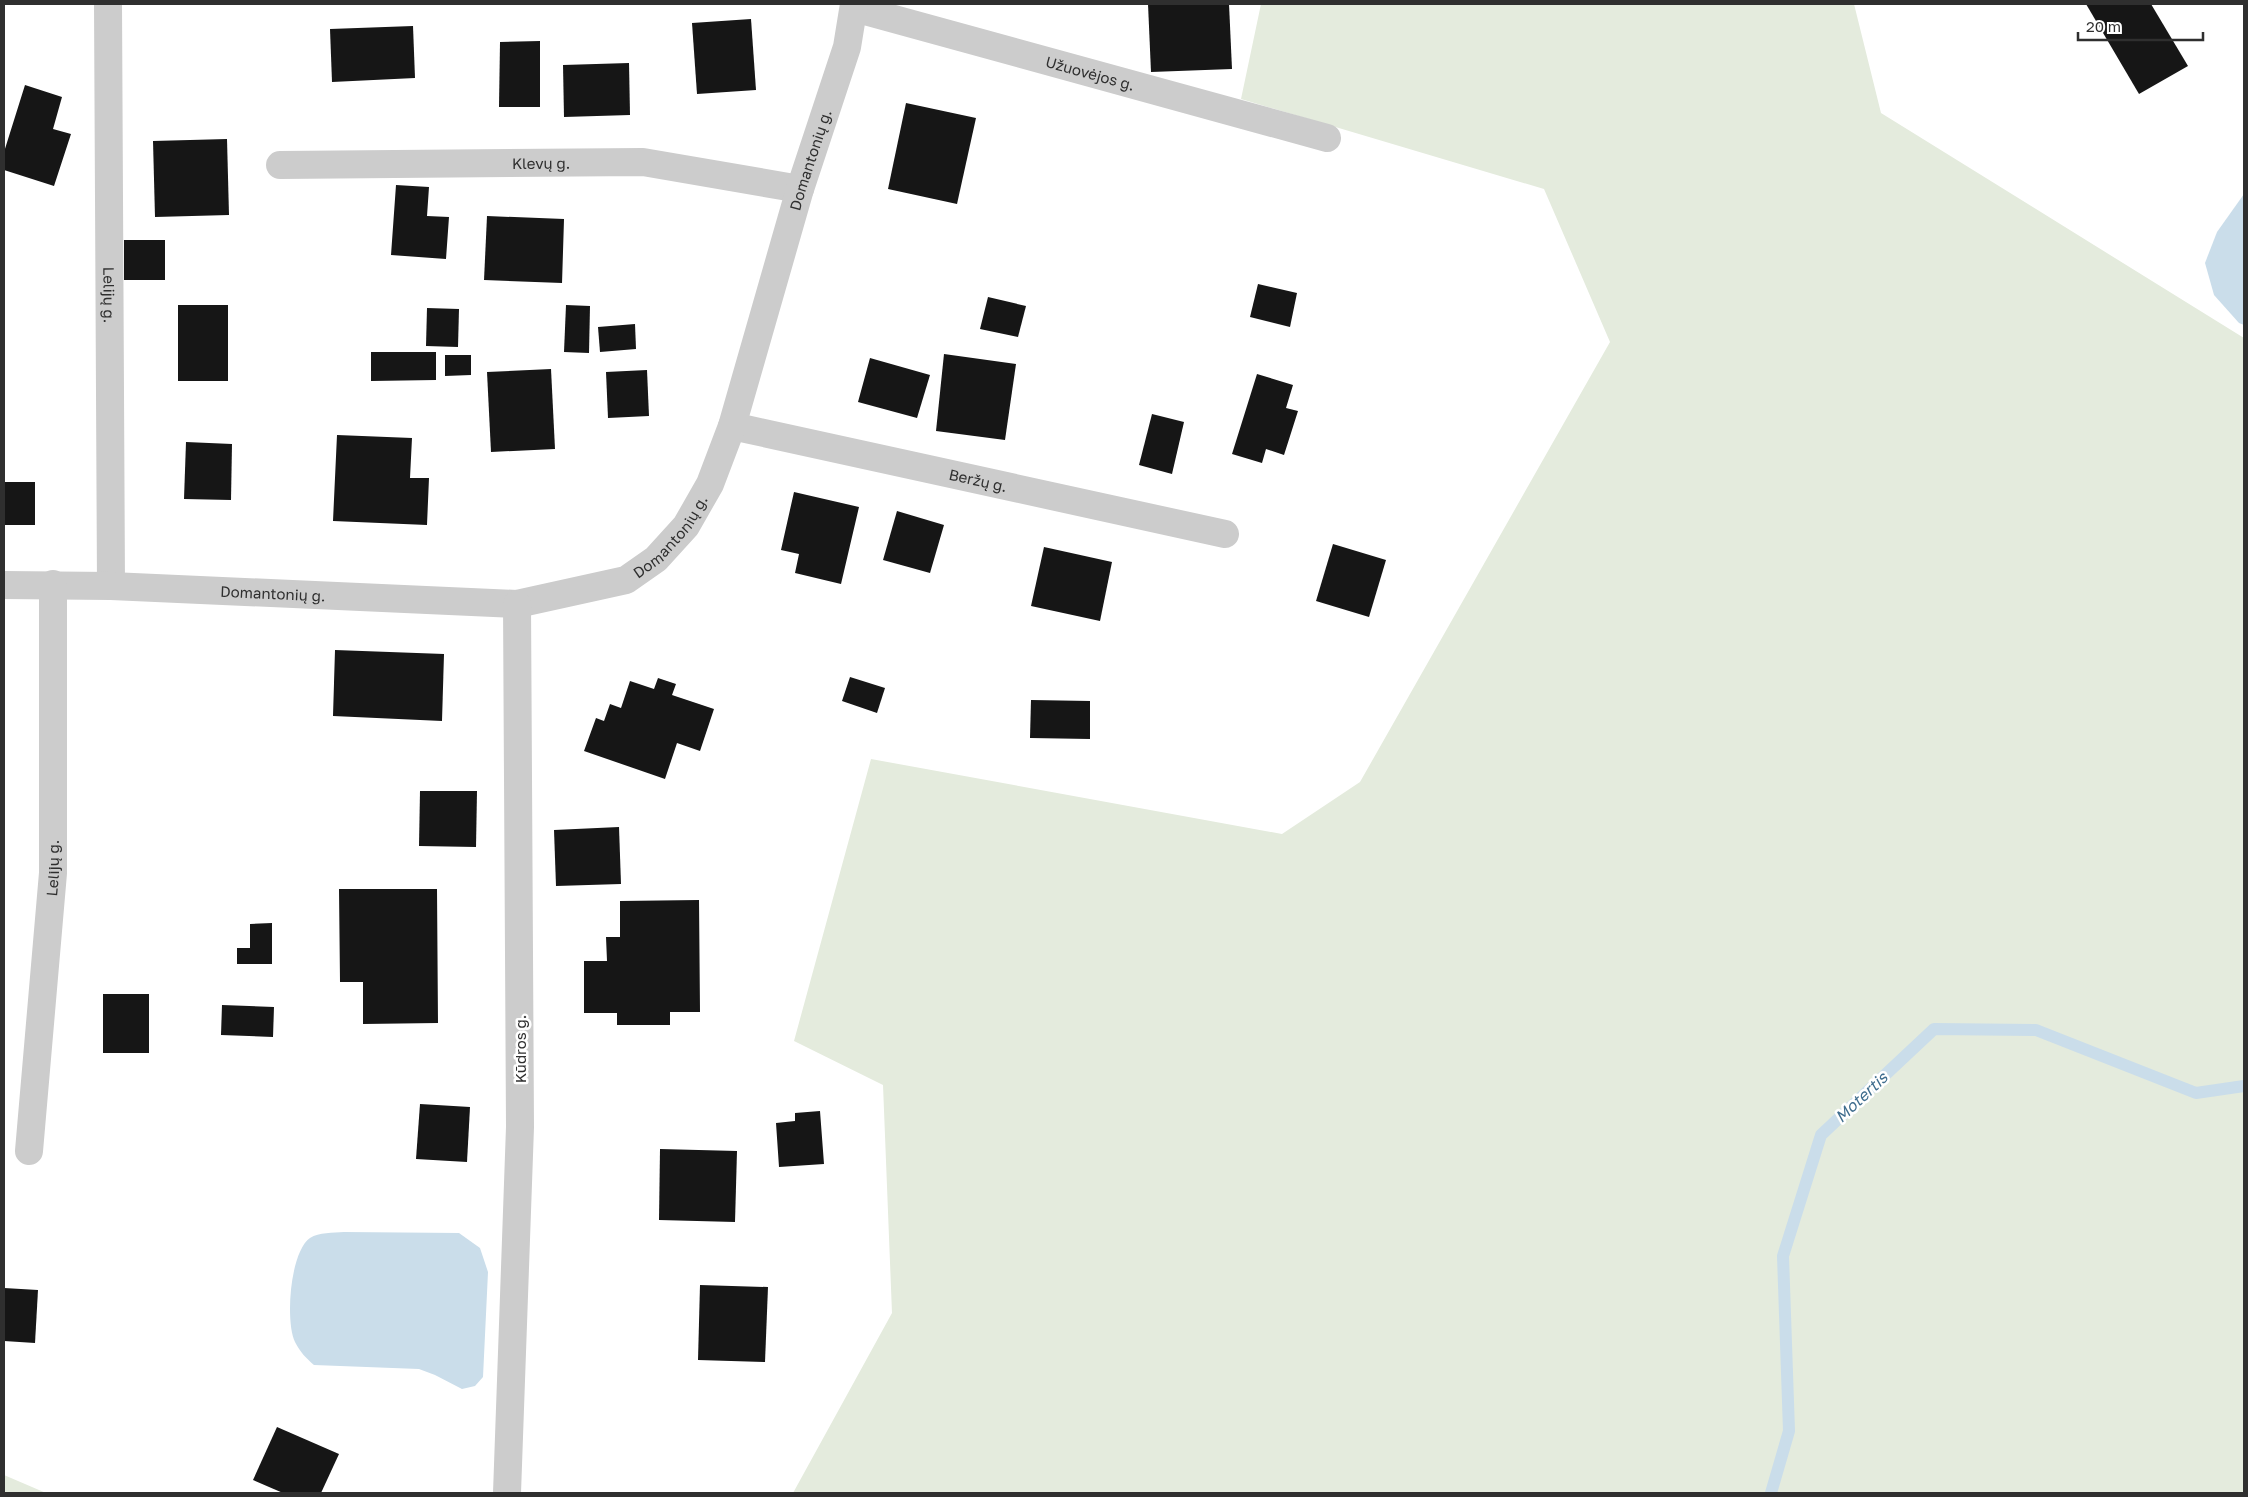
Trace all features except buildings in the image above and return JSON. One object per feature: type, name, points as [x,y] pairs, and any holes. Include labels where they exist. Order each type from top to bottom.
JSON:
[{"type":"street","name":"Lelijų g.","points":[[108,4],[111,586]]},
{"type":"street","name":"Domantonių g.","points":[[4,585],[111,586],[518,604],[626,580],[656,559],[686,526],[710,484],[732,426],[800,189],[847,47],[854,6]]},
{"type":"street","name":"Užuovėjos g.","points":[[854,6],[1327,138]]},
{"type":"street","name":"Klevų g.","points":[[280,165],[643,162],[800,189]]},
{"type":"street","name":"Beržų g.","points":[[732,426],[1225,534]]},
{"type":"street","name":"Lelijų g.","points":[[28,1151],[53,873],[53,584]]},
{"type":"street","name":"Kūdros g.","points":[[507,1493],[520,1127],[518,604]]},
{"type":"shaded area","points":[[1261,4],[1854,4],[1881,113],[2244,338],[2244,1493],[793,1493],[892,1313],[883,1085],[794,1041],[871,759],[1282,834],[1360,782],[1610,342],[1544,189],[1241,99]]},
{"type":"shaded area","points":[[4,1475],[46,1493],[4,1493]]},
{"type":"water","points":[[2244,194],[2244,325],[2239,323],[2214,295],[2205,263],[2217,232]]},
{"type":"water","points":[[344,1232],[459,1233],[480,1248],[488,1272],[483,1377],[475,1386],[462,1389],[419,1369],[314,1365],[303,1355],[295,1342],[290,1319],[291,1287],[298,1257],[303,1246],[310,1238],[322,1234]]},
{"type":"waterway","name":"Motertis","points":[[1771,1493],[1789,1431],[1783,1256],[1821,1135],[1934,1029],[2036,1030],[2196,1093],[2244,1086]]}]
